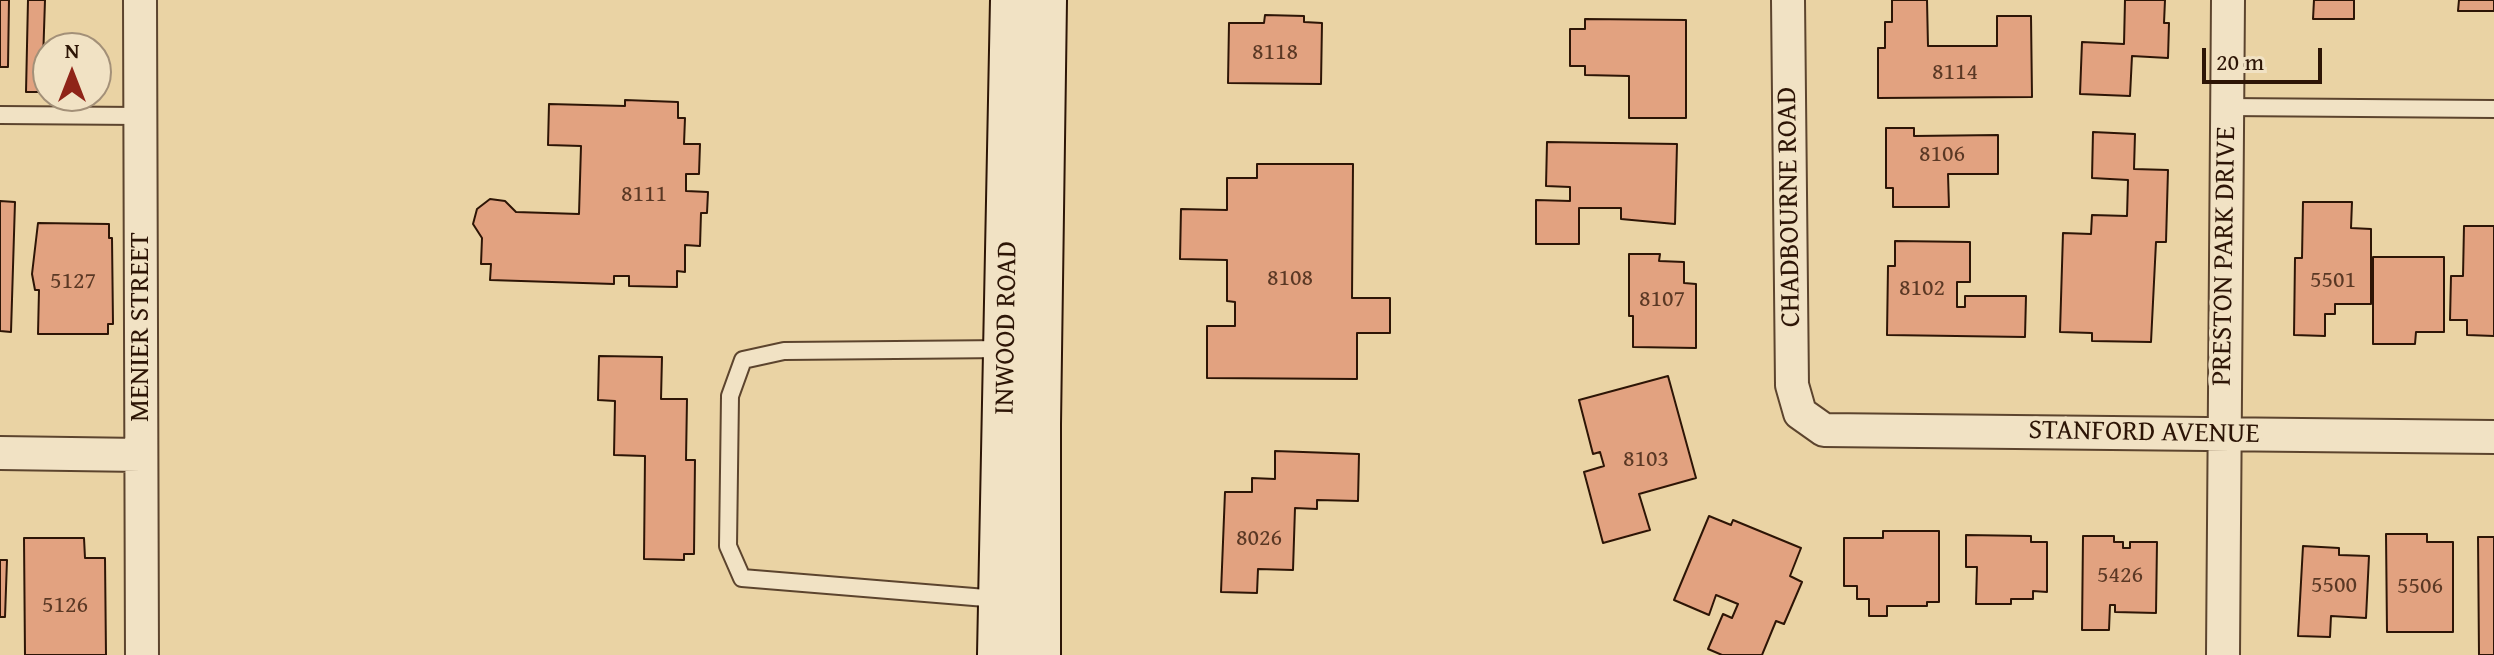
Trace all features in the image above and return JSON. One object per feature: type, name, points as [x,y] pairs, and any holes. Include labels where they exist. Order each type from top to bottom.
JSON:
[{"type":"main road","name":"INWOOD ROAD","points":[[1000,655],[1013,0]]},
{"type":"main road","name":"INWOOD ROAD","points":[[1038,655],[1044,0]]},
{"type":"street","name":"MENIER STREET","points":[[140,0],[142,655]]},
{"type":"street","name":"CHADBOURNE ROAD","points":[[1788,0],[1792,385],[1800,413]]},
{"type":"street","name":"PRESTON PARK DRIVE","points":[[2223,655],[2228,0]]},
{"type":"street","name":"STANFORD AVENUE","points":[[1800,413],[1824,430],[2494,437]]},
{"type":"street","points":[[0,453],[141,455]]},
{"type":"lane","points":[[2227,107],[2494,109]]},
{"type":"lane","points":[[0,115],[140,116]]},
{"type":"lane","points":[[1001,600],[742,578],[728,546],[730,396],[743,360],[784,351],[1007,349]]},
{"type":"building","points":[[0,0],[9,0],[8,67],[0,67]]},
{"type":"building","points":[[28,0],[45,0],[44,32],[32,32],[32,92],[26,92]]},
{"type":"building","points":[[1892,0],[1927,0],[1928,46],[1997,46],[1997,16],[2031,16],[2032,97],[1878,98],[1878,48],[1885,48],[1885,22],[1892,22]]},
{"type":"building","points":[[2125,0],[2165,0],[2164,23],[2169,23],[2168,58],[2132,56],[2130,96],[2080,94],[2082,42],[2124,44]]},
{"type":"building","points":[[2314,0],[2354,0],[2354,19],[2313,19]]},
{"type":"building","points":[[2459,0],[2494,0],[2494,11],[2458,11]]},
{"type":"building","points":[[1265,15],[1304,16],[1304,22],[1322,23],[1321,84],[1228,83],[1229,23],[1264,23]]},
{"type":"building","points":[[1585,19],[1686,20],[1686,118],[1629,118],[1629,76],[1585,75],[1585,66],[1570,66],[1570,29],[1585,29]]},
{"type":"building","points":[[625,100],[678,102],[678,118],[685,118],[684,144],[700,144],[699,174],[686,174],[686,191],[708,192],[707,213],[701,213],[700,246],[685,245],[685,272],[677,271],[677,287],[629,286],[629,276],[614,276],[614,284],[490,280],[491,264],[481,264],[482,238],[473,224],[477,209],[490,199],[505,201],[516,212],[579,214],[581,146],[548,145],[549,104],[625,106]]},
{"type":"building","points":[[1886,128],[1914,128],[1914,136],[1998,135],[1998,174],[1948,174],[1949,207],[1893,207],[1893,188],[1886,188]]},
{"type":"building","points":[[2093,132],[2135,134],[2134,169],[2168,170],[2166,242],[2156,242],[2151,342],[2092,341],[2092,333],[2060,332],[2063,233],[2091,234],[2092,215],[2127,216],[2128,180],[2092,178]]},
{"type":"building","points":[[1547,142],[1677,144],[1675,224],[1621,219],[1621,208],[1579,208],[1579,244],[1536,244],[1536,200],[1570,201],[1570,187],[1546,186]]},
{"type":"building","points":[[1257,164],[1353,164],[1352,298],[1390,298],[1390,333],[1357,333],[1357,379],[1207,378],[1207,326],[1235,326],[1235,302],[1227,301],[1227,260],[1180,259],[1181,209],[1227,210],[1227,178],[1257,178]]},
{"type":"building","points":[[0,201],[15,202],[11,332],[0,331]]},
{"type":"building","points":[[2303,202],[2352,202],[2351,228],[2371,229],[2371,304],[2335,304],[2335,314],[2325,314],[2325,336],[2294,335],[2295,258],[2302,258]]},
{"type":"building","points":[[38,223],[109,224],[109,238],[112,238],[113,324],[108,324],[108,334],[38,334],[39,290],[35,290],[32,274]]},
{"type":"building","points":[[2464,226],[2494,226],[2494,336],[2467,335],[2467,320],[2450,320],[2451,276],[2463,276]]},
{"type":"building","points":[[1895,241],[1970,242],[1970,282],[1957,282],[1957,307],[1965,307],[1965,296],[2026,296],[2025,337],[1887,335],[1888,266],[1895,266]]},
{"type":"building","points":[[1629,254],[1660,254],[1659,261],[1684,262],[1684,283],[1696,284],[1696,348],[1633,347],[1633,316],[1629,316]]},
{"type":"building","points":[[2373,257],[2444,257],[2444,332],[2416,332],[2415,344],[2373,344]]},
{"type":"building","points":[[599,356],[662,357],[661,399],[687,399],[686,460],[695,460],[694,554],[684,554],[684,560],[644,559],[645,456],[614,455],[615,401],[598,400]]},
{"type":"building","points":[[1668,376],[1696,478],[1639,494],[1650,530],[1603,543],[1584,472],[1604,466],[1600,452],[1593,454],[1579,400]]},
{"type":"building","points":[[1275,451],[1359,454],[1358,501],[1317,500],[1317,509],[1295,508],[1293,570],[1258,569],[1257,593],[1221,592],[1225,492],[1252,492],[1252,478],[1275,479]]},
{"type":"building","points":[[1709,516],[1731,525],[1733,520],[1801,548],[1790,576],[1802,582],[1784,624],[1776,621],[1762,655],[1722,655],[1708,649],[1723,614],[1732,618],[1738,604],[1716,595],[1709,615],[1674,600]]},
{"type":"building","points":[[1883,531],[1939,531],[1939,602],[1927,602],[1927,606],[1887,606],[1887,616],[1869,616],[1869,599],[1857,599],[1857,586],[1844,586],[1844,538],[1883,538]]},
{"type":"building","points":[[2386,534],[2427,534],[2427,542],[2453,542],[2453,632],[2387,632]]},
{"type":"building","points":[[1966,535],[2031,536],[2031,542],[2047,542],[2047,592],[2033,591],[2033,599],[2011,599],[2011,604],[1976,604],[1977,567],[1966,567]]},
{"type":"building","points":[[2083,536],[2114,536],[2114,542],[2123,542],[2123,548],[2130,548],[2130,542],[2157,542],[2156,613],[2115,612],[2115,605],[2110,605],[2109,630],[2082,630]]},
{"type":"building","points":[[2478,537],[2494,537],[2494,655],[2479,655]]},
{"type":"building","points":[[24,538],[84,538],[85,558],[105,558],[106,655],[25,655]]},
{"type":"building","points":[[2303,546],[2339,548],[2339,555],[2369,556],[2366,618],[2331,616],[2330,637],[2298,636]]},
{"type":"building","points":[[0,560],[7,560],[5,617],[0,617]]}]
